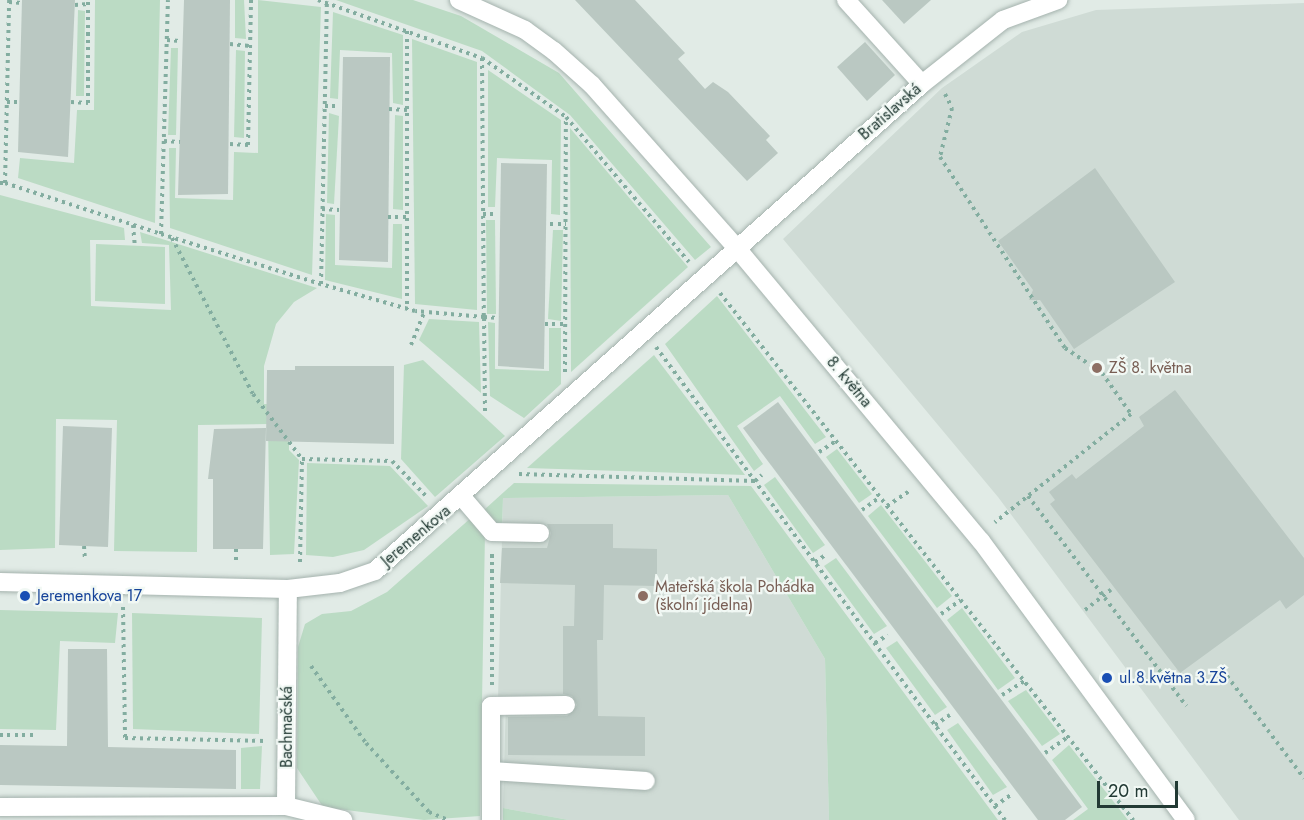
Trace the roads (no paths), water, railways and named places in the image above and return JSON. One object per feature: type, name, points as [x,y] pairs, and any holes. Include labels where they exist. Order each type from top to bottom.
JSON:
[{"type":"street","name":"8. května","points":[[459,0],[525,30],[554,51],[592,86],[735,246],[981,541],[1186,820]]},
{"type":"street","points":[[846,0],[928,80]]},
{"type":"street","name":"Bratislavská","points":[[735,246],[928,80],[1004,20],[1058,0]]},
{"type":"street","name":"Jeremenkova","points":[[0,582],[288,589],[340,583],[375,571],[462,497],[735,246]]},
{"type":"street","points":[[462,497],[492,532],[540,533]]},
{"type":"street","name":"Bachmačská","points":[[286,806],[288,589]]},
{"type":"street","points":[[492,820],[492,706],[566,705]]},
{"type":"street","points":[[492,771],[646,781]]},
{"type":"street","points":[[0,807],[286,806],[343,820]]},
{"type":"place","name":"ZŠ 8. května","points":[[1097,368]]},
{"type":"place","name":"Jeremenkova 17","points":[[25,596]]},
{"type":"place","name":"Mateřská škola Pohádka (školní jídelna)","points":[[643,596]]},
{"type":"place","name":"ul.8.května 3.ZŠ","points":[[1107,678]]}]
